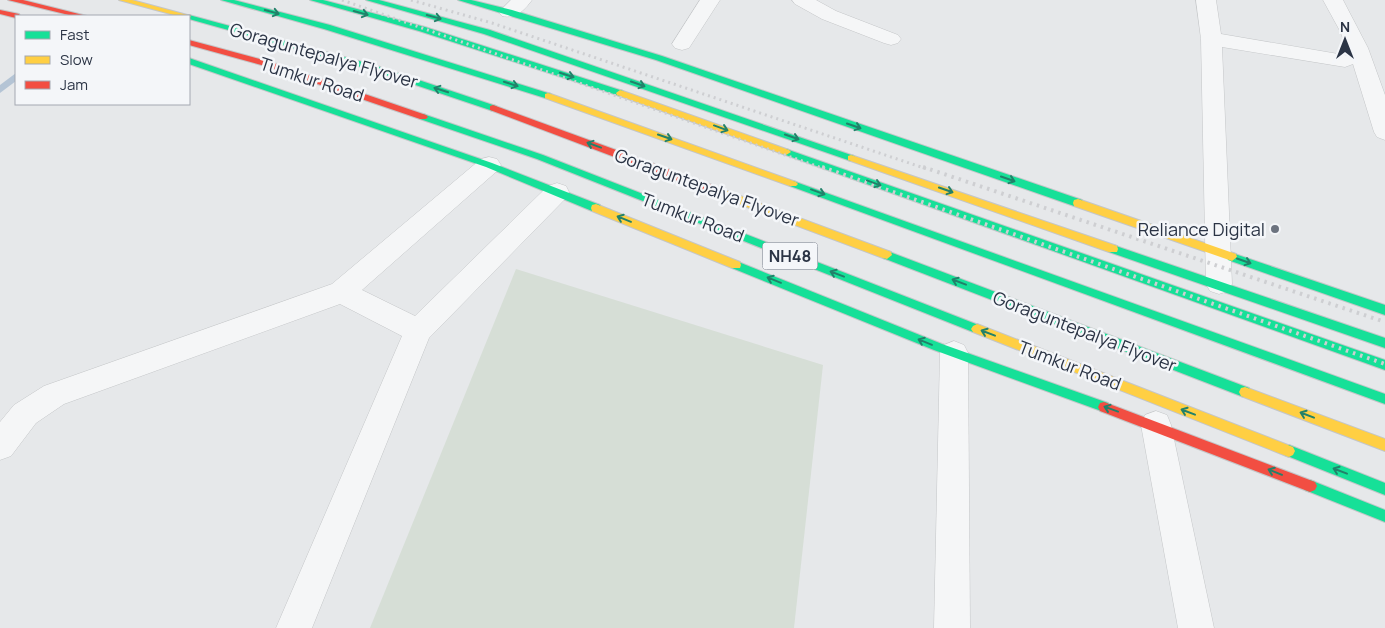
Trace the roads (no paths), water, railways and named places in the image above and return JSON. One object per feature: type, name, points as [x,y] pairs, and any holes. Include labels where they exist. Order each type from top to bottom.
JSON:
[{"type":"main road","points":[[12,0],[79,15]]},
{"type":"main road","name":"Goraguntepalya Flyover","points":[[123,0],[184,15]]},
{"type":"main road","name":"Goraguntepalya Flyover","points":[[225,0],[327,27],[525,88],[1385,399]]},
{"type":"main road","points":[[314,0],[422,29],[604,86],[1385,365]]},
{"type":"main road","points":[[370,0],[487,32],[1220,284],[1385,343]]},
{"type":"main road","points":[[462,0],[516,6],[659,58],[1385,310]]},
{"type":"main road","points":[[0,12],[15,16]]},
{"type":"main road","name":"Goraguntepalya Flyover","points":[[190,17],[371,67],[472,100],[840,237],[1385,445]]},
{"type":"main road","name":"Tumkur Road","points":[[190,43],[277,67],[540,157],[1385,489]]},
{"type":"main road","points":[[190,61],[489,165],[954,353],[1156,425],[1385,516]]},
{"type":"street","points":[[682,44],[710,0]]},
{"type":"street","points":[[802,0],[829,15],[891,39]]},
{"type":"street","points":[[1206,0],[1211,39],[1220,284]]},
{"type":"street","points":[[1333,0],[1378,81],[1385,132]]},
{"type":"street","points":[[1211,39],[1345,61]]},
{"type":"street","points":[[0,446],[25,414],[54,395],[342,292],[489,165]]},
{"type":"street","points":[[294,628],[418,331],[557,192]]},
{"type":"street","points":[[342,292],[418,331]]},
{"type":"street","points":[[952,628],[954,353]]},
{"type":"street","points":[[1156,425],[1196,628]]},
{"type":"waterway","points":[[0,90],[15,77]]},
{"type":"railway","points":[[342,0],[825,169]]},
{"type":"railway","points":[[411,0],[492,23],[927,169]]},
{"type":"railway","points":[[822,167],[1385,364]]},
{"type":"railway","points":[[923,167],[1385,322]]},
{"type":"place","name":"Reliance Digital","points":[[1275,229]]}]
